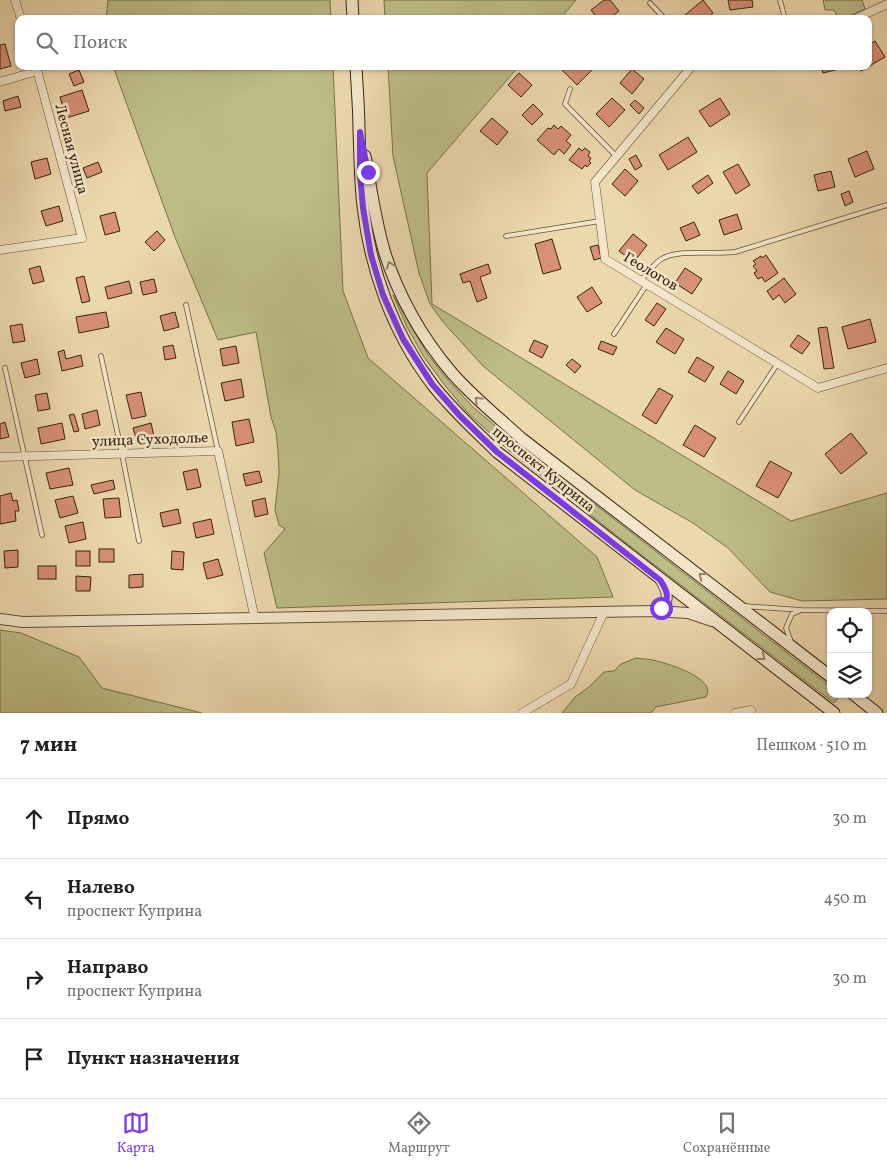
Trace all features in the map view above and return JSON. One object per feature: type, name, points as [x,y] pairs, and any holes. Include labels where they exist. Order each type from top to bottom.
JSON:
[{"type":"main road","points":[[352,0],[353,15]]},
{"type":"main road","name":"проспект Куприна","points":[[356,70],[360,132],[360,174],[363,208],[371,255],[383,295],[403,339],[432,384],[460,416],[497,452],[834,713]]},
{"type":"main road","name":"проспект Куприна","points":[[360,132],[374,209],[388,259],[400,291],[422,331],[452,372],[482,404],[521,438],[827,674]]},
{"type":"main road","points":[[858,698],[877,713]]},
{"type":"street","points":[[15,0],[20,15]]},
{"type":"street","points":[[864,15],[887,4]]},
{"type":"street","points":[[0,82],[31,70]]},
{"type":"street","name":"Лесная улица","points":[[0,250],[82,238],[37,70]]},
{"type":"street","name":"Геологов","points":[[689,70],[594,182],[605,259],[818,388],[887,368]]},
{"type":"street","name":"улица Суходолье","points":[[0,457],[218,451],[255,620]]},
{"type":"street","points":[[654,611],[661,608],[667,601],[668,594],[660,580]]},
{"type":"street","points":[[0,619],[23,622],[255,620],[654,611],[688,613],[705,618],[724,627]]},
{"type":"street","points":[[522,713],[571,684],[604,612]]},
{"type":"street","points":[[737,713],[752,711]]},
{"type":"lane","points":[[780,0],[783,15]]},
{"type":"lane","points":[[650,4],[660,15]]},
{"type":"lane","points":[[570,89],[565,104],[616,156]]},
{"type":"lane","points":[[614,334],[644,282],[660,259],[677,254],[723,254],[735,252],[887,205]]},
{"type":"lane","points":[[506,236],[600,221]]},
{"type":"lane","points":[[186,305],[218,451]]},
{"type":"lane","points":[[101,356],[139,541]]},
{"type":"lane","points":[[739,422],[778,363]]},
{"type":"lane","points":[[5,368],[42,535]]},
{"type":"lane","points":[[740,606],[801,610],[887,611]]},
{"type":"lane","points":[[800,652],[790,641],[786,628],[792,614],[801,610]]},
{"type":"green space","points":[[108,0],[330,0],[331,15],[106,15]]},
{"type":"green space","points":[[384,0],[576,0],[563,15],[385,15]]},
{"type":"green space","points":[[823,0],[862,0],[865,9],[852,15],[837,15],[834,10],[825,10]]},
{"type":"green space","points":[[114,70],[333,70],[343,291],[368,358],[597,557],[613,597],[277,608],[264,553],[285,529],[279,525],[275,510],[279,473],[276,432],[271,417],[256,332],[218,340],[175,237]]},
{"type":"green space","points":[[388,70],[516,70],[427,173],[432,304],[791,521],[887,493],[887,599],[802,601],[770,592],[728,548],[693,523],[635,490],[483,366],[443,322],[430,304],[419,273],[393,156]]},
{"type":"green space","points":[[393,295],[428,355],[473,407],[513,441],[827,684],[827,698],[506,448],[467,412],[443,383],[424,357],[407,327]]},
{"type":"green space","points":[[0,630],[21,633],[79,657],[102,688],[202,713],[0,713]]},
{"type":"green space","points":[[636,658],[663,663],[699,678],[708,690],[706,697],[656,707],[651,713],[562,713],[575,697],[589,687],[604,672],[614,671],[621,664]]},
{"type":"green space","points":[[828,698],[838,698],[834,703]]},
{"type":"building","points":[[604,0],[610,0],[619,11],[614,15],[595,15],[591,10]]},
{"type":"building","points":[[703,0],[713,13],[711,15],[685,15]]},
{"type":"building","points":[[728,0],[752,0],[753,7],[730,10]]},
{"type":"building","points":[[875,41],[885,57],[872,65],[872,43]]},
{"type":"building","points":[[5,44],[11,66],[0,69],[0,45]]},
{"type":"building","points":[[79,70],[84,82],[74,86],[69,74]]},
{"type":"building","points":[[562,70],[592,70],[577,85]]},
{"type":"building","points":[[631,70],[644,79],[632,94],[620,83]]},
{"type":"building","points":[[822,70],[835,70],[823,73]]},
{"type":"building","points":[[519,73],[532,85],[521,97],[508,85]]},
{"type":"building","points":[[82,90],[89,111],[66,118],[60,97]]},
{"type":"building","points":[[18,96],[21,107],[5,111],[3,101]]},
{"type":"building","points":[[612,98],[625,110],[609,127],[596,114]]},
{"type":"building","points":[[720,98],[730,114],[710,127],[699,111]]},
{"type":"building","points":[[635,100],[644,108],[639,114],[630,105]]},
{"type":"building","points":[[533,104],[543,114],[532,125],[522,115]]},
{"type":"building","points":[[492,118],[508,132],[497,145],[480,131]]},
{"type":"building","points":[[554,125],[558,129],[561,126],[571,135],[566,141],[571,145],[564,154],[559,149],[554,155],[537,140],[548,128],[551,129]]},
{"type":"building","points":[[688,137],[697,152],[668,170],[659,155]]},
{"type":"building","points":[[579,148],[582,151],[585,148],[590,152],[588,156],[591,158],[589,161],[591,163],[587,167],[585,165],[582,169],[569,160]]},
{"type":"building","points":[[867,151],[874,169],[855,177],[848,159]]},
{"type":"building","points":[[636,155],[642,166],[635,170],[629,159]]},
{"type":"building","points":[[47,158],[51,174],[35,179],[31,162]]},
{"type":"building","points":[[98,162],[102,172],[87,178],[83,168]]},
{"type":"building","points":[[738,164],[750,185],[736,194],[723,172]]},
{"type":"building","points":[[625,169],[638,181],[625,196],[612,184]]},
{"type":"building","points":[[831,171],[835,187],[818,191],[814,175]]},
{"type":"building","points":[[708,175],[713,183],[698,194],[692,186]]},
{"type":"building","points":[[849,191],[853,202],[845,206],[841,194]]},
{"type":"building","points":[[59,206],[63,221],[46,226],[41,211]]},
{"type":"building","points":[[115,212],[120,231],[105,235],[100,216]]},
{"type":"building","points":[[737,214],[742,229],[724,235],[719,220]]},
{"type":"building","points":[[694,222],[700,235],[686,241],[680,228]]},
{"type":"building","points":[[157,231],[165,240],[154,251],[145,242]]},
{"type":"building","points":[[633,234],[647,245],[634,262],[619,251]]},
{"type":"building","points":[[552,239],[561,269],[543,274],[535,244]]},
{"type":"building","points":[[598,245],[601,258],[594,260],[590,247]]},
{"type":"building","points":[[766,255],[778,273],[765,282],[762,277],[758,279],[754,273],[757,271],[753,266],[756,264],[753,261]]},
{"type":"building","points":[[488,264],[491,273],[480,277],[487,298],[477,302],[470,281],[463,283],[460,274]]},
{"type":"building","points":[[40,266],[44,281],[33,284],[29,269]]},
{"type":"building","points":[[685,268],[702,279],[692,294],[675,283]]},
{"type":"building","points":[[84,276],[90,301],[82,303],[76,278]]},
{"type":"building","points":[[784,278],[796,294],[785,303],[779,295],[773,300],[767,291]]},
{"type":"building","points":[[154,279],[157,292],[143,295],[140,282]]},
{"type":"building","points":[[129,281],[132,293],[108,299],[105,287]]},
{"type":"building","points":[[592,287],[602,303],[587,312],[577,297]]},
{"type":"building","points":[[657,303],[666,309],[654,326],[645,320]]},
{"type":"building","points":[[106,312],[109,327],[79,333],[76,317]]},
{"type":"building","points":[[175,312],[179,327],[164,331],[160,316]]},
{"type":"building","points":[[870,319],[876,342],[848,349],[842,327]]},
{"type":"building","points":[[22,324],[25,341],[13,343],[10,326]]},
{"type":"building","points":[[827,327],[834,368],[824,369],[818,328]]},
{"type":"building","points":[[666,328],[684,339],[675,354],[656,342]]},
{"type":"building","points":[[798,335],[810,343],[802,354],[790,346]]},
{"type":"building","points":[[534,340],[548,346],[542,358],[529,351]]},
{"type":"building","points":[[601,341],[617,347],[613,355],[598,349]]},
{"type":"building","points":[[173,345],[176,358],[165,360],[163,347]]},
{"type":"building","points":[[236,346],[239,363],[223,366],[220,349]]},
{"type":"building","points":[[64,350],[66,359],[81,355],[83,366],[62,371],[58,352]]},
{"type":"building","points":[[697,357],[714,367],[705,382],[688,372]]},
{"type":"building","points":[[37,359],[40,374],[25,378],[21,363]]},
{"type":"building","points":[[572,359],[581,366],[575,373],[566,365]]},
{"type":"building","points":[[728,371],[744,381],[736,394],[720,384]]},
{"type":"building","points":[[241,379],[244,397],[225,401],[221,383]]},
{"type":"building","points":[[659,388],[673,396],[656,424],[642,415]]},
{"type":"building","points":[[141,392],[146,416],[132,419],[126,395]]},
{"type":"building","points":[[47,393],[50,409],[38,411],[35,395]]},
{"type":"building","points":[[97,410],[100,425],[85,429],[82,414]]},
{"type":"building","points":[[74,414],[79,431],[74,432],[69,415]]},
{"type":"building","points":[[249,419],[254,442],[236,446],[232,422]]},
{"type":"building","points":[[5,422],[9,437],[0,439],[0,424]]},
{"type":"building","points":[[62,423],[65,439],[41,444],[38,428]]},
{"type":"building","points":[[151,423],[154,436],[137,441],[133,428]]},
{"type":"building","points":[[695,425],[716,438],[704,457],[683,445]]},
{"type":"building","points":[[851,433],[867,453],[841,474],[825,454]]},
{"type":"building","points":[[770,461],[792,473],[778,498],[756,486]]},
{"type":"building","points":[[69,468],[73,485],[50,489],[46,473]]},
{"type":"building","points":[[197,469],[201,487],[187,490],[183,472]]},
{"type":"building","points":[[259,471],[262,482],[246,486],[243,474]]},
{"type":"building","points":[[113,480],[115,489],[94,494],[91,485]]},
{"type":"building","points":[[11,493],[13,501],[17,500],[19,511],[15,511],[16,521],[0,524],[0,496]]},
{"type":"building","points":[[73,496],[78,513],[60,518],[55,500]]},
{"type":"building","points":[[119,498],[121,517],[105,518],[103,499]]},
{"type":"building","points":[[265,498],[268,514],[255,517],[252,501]]},
{"type":"building","points":[[178,509],[181,523],[163,527],[160,513]]},
{"type":"building","points":[[211,519],[214,534],[196,538],[193,523]]},
{"type":"building","points":[[83,522],[86,539],[69,543],[65,526]]},
{"type":"building","points":[[99,549],[114,549],[114,562],[99,562]]},
{"type":"building","points":[[18,550],[18,567],[5,568],[4,551]]},
{"type":"building","points":[[76,551],[90,551],[90,566],[76,566]]},
{"type":"building","points":[[172,551],[184,552],[183,570],[171,569]]},
{"type":"building","points":[[218,559],[223,575],[207,579],[203,563]]},
{"type":"building","points":[[38,566],[56,566],[56,579],[38,579]]},
{"type":"building","points":[[143,574],[143,587],[129,588],[129,575]]},
{"type":"building","points":[[76,576],[91,577],[90,591],[76,591]]},
{"type":"route","points":[[368,172],[360,132],[360,174],[363,208],[371,255],[383,295],[403,339],[432,384],[460,416],[497,452],[660,580],[668,594],[667,601],[661,608]]}]
